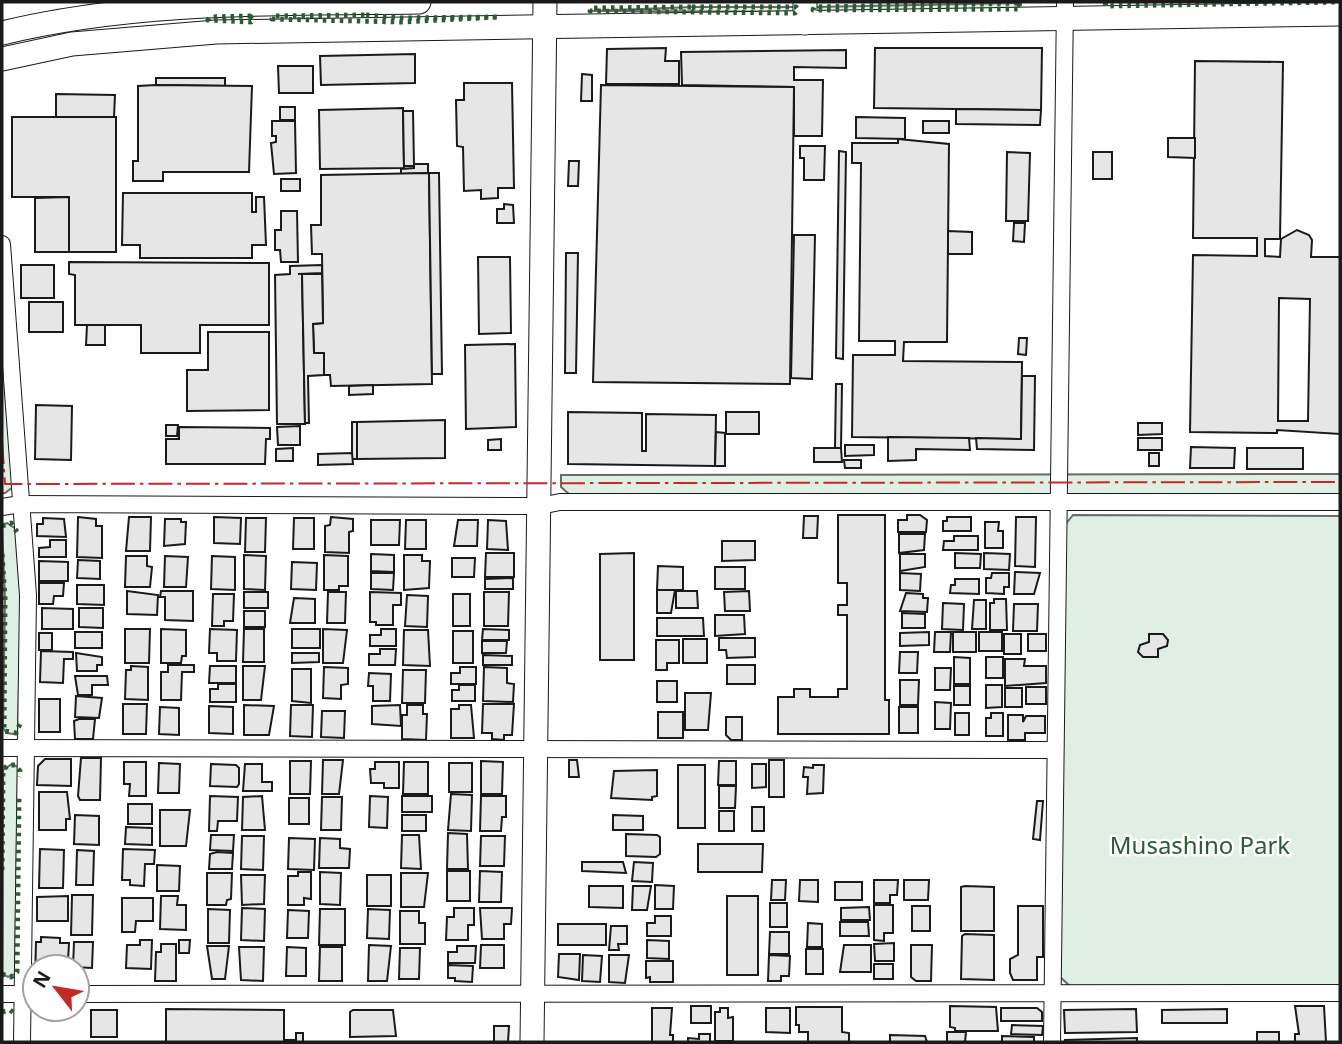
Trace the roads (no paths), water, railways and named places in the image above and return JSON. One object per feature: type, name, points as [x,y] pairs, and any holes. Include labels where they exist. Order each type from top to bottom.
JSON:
[{"type":"main road","points":[[2,33],[73,17],[186,6],[419,2]]},
{"type":"main road","points":[[532,1042],[545,2]]},
{"type":"main road","points":[[262,5],[262,31]]},
{"type":"main road","points":[[186,6],[187,33]]},
{"type":"main road","points":[[2,60],[72,44],[187,33],[545,26],[805,12],[1065,10],[1340,13]]},
{"type":"street","points":[[1052,1042],[1065,10]]},
{"type":"street","points":[[2,244],[28,595],[29,953]]},
{"type":"street","points":[[2,507],[21,504],[540,506],[573,502],[1340,502]]},
{"type":"street","points":[[2,748],[1055,750]]},
{"type":"street","points":[[91,994],[1340,993]]},
{"type":"street","points":[[2,994],[21,994]]},
{"type":"street","points":[[22,1042],[25,1023]]},
{"type":"park label","name":"Musashino Park","points":[[1200,846]]}]
